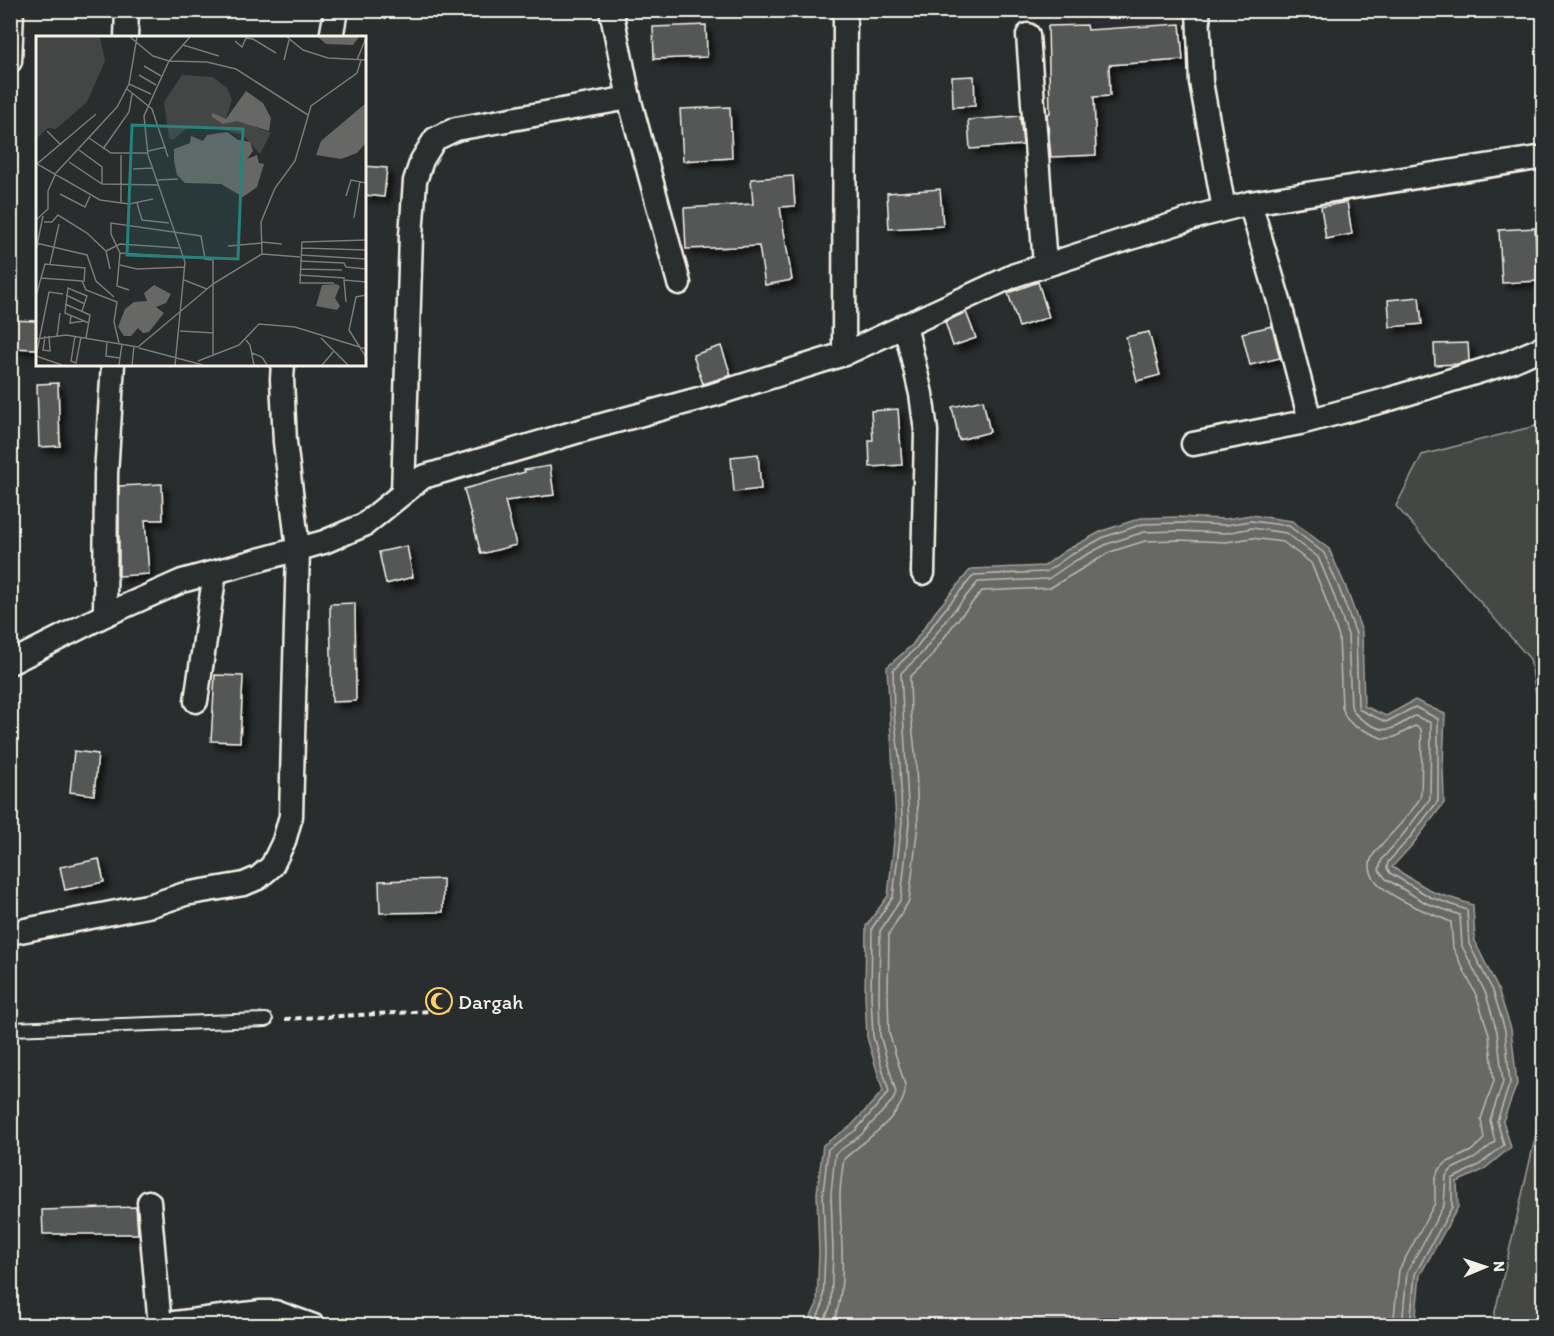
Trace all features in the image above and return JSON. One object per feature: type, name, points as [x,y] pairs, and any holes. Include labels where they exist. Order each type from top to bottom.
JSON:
[{"type":"street","points":[[10,61],[12,10]]},
{"type":"street","points":[[126,36],[127,10]]},
{"type":"street","points":[[331,36],[336,10]]},
{"type":"street","points":[[611,10],[629,98],[679,283]]},
{"type":"street","points":[[844,354],[845,10]]},
{"type":"street","points":[[1198,10],[1201,82],[1224,209]]},
{"type":"street","points":[[1028,35],[1045,265]]},
{"type":"street","points":[[404,493],[411,235],[415,181],[422,160],[435,139],[456,129],[629,98]]},
{"type":"street","points":[[10,663],[105,615],[182,581],[324,542],[364,525],[423,477],[713,395],[844,354],[1015,275],[1045,265],[1250,203],[1544,157]]},
{"type":"street","points":[[1250,203],[1279,301],[1310,420]]},
{"type":"street","points":[[905,326],[921,394],[926,431],[923,573]]},
{"type":"street","points":[[1193,444],[1310,420],[1390,399],[1499,365],[1544,347]]},
{"type":"street","points":[[105,615],[106,474],[113,366]]},
{"type":"street","points":[[10,933],[152,904],[185,894],[244,884],[258,878],[272,866],[284,841],[291,816],[298,549],[285,442],[283,366]]},
{"type":"street","points":[[196,701],[214,572]]},
{"type":"street","points":[[149,1202],[160,1325],[274,1312],[314,1326]]},
{"type":"lane","points":[[10,1029],[266,1020]]},
{"type":"path","points":[[266,1020],[450,1010]]},
{"type":"shaded area","points":[[1544,424],[1543,733],[1530,659],[1396,506],[1422,455]]},
{"type":"shaded area","points":[[1543,1104],[1543,1325],[1492,1325]]},
{"type":"water","points":[[1251,515],[1292,521],[1329,549],[1362,632],[1364,706],[1386,716],[1415,700],[1445,714],[1444,803],[1392,867],[1433,892],[1473,905],[1475,942],[1498,989],[1511,1029],[1517,1084],[1503,1121],[1511,1147],[1483,1170],[1457,1182],[1458,1207],[1420,1275],[1415,1325],[807,1325],[817,1304],[819,1252],[817,1193],[823,1145],[851,1126],[883,1091],[867,1037],[865,996],[866,926],[888,896],[896,822],[887,667],[912,645],[936,611],[971,569],[1044,566],[1065,551],[1102,531],[1141,518],[1226,519]]},
{"type":"building","points":[[1180,24],[1183,60],[1109,65],[1110,96],[1094,97],[1096,155],[1051,157],[1047,114],[1050,113],[1048,26],[1087,25],[1088,30]]},
{"type":"building","points":[[706,25],[707,57],[654,59],[653,27]]},
{"type":"building","points":[[974,76],[975,106],[953,107],[952,77]]},
{"type":"building","points":[[730,107],[732,158],[683,161],[680,109]]},
{"type":"building","points":[[1020,116],[1023,145],[970,149],[968,120]]},
{"type":"building","points":[[366,166],[387,168],[384,197],[366,195]]},
{"type":"building","points":[[793,176],[795,206],[780,207],[792,280],[765,285],[759,246],[686,249],[684,208],[753,204],[751,179]]},
{"type":"building","points":[[940,189],[943,226],[889,229],[887,193]]},
{"type":"building","points":[[1347,202],[1352,234],[1326,239],[1321,207]]},
{"type":"building","points":[[1535,228],[1538,281],[1502,283],[1499,230]]},
{"type":"building","points":[[1038,282],[1049,317],[1019,327],[1008,293]]},
{"type":"building","points":[[1419,297],[1422,324],[1390,327],[1388,300]]},
{"type":"building","points":[[966,312],[976,338],[953,346],[945,322]]},
{"type":"building","points":[[10,320],[36,321],[36,349],[10,348]]},
{"type":"building","points":[[1272,326],[1280,358],[1250,365],[1242,333]]},
{"type":"building","points":[[1149,332],[1160,375],[1137,381],[1126,337]]},
{"type":"building","points":[[1468,343],[1469,361],[1435,365],[1434,344]]},
{"type":"building","points":[[721,346],[731,375],[703,384],[693,355]]},
{"type":"building","points":[[58,383],[60,446],[39,447],[37,384]]},
{"type":"building","points":[[983,400],[990,432],[959,440],[952,407]]},
{"type":"building","points":[[898,409],[902,465],[870,467],[869,440],[873,440],[871,411]]},
{"type":"building","points":[[758,454],[761,489],[734,492],[731,457]]},
{"type":"building","points":[[550,466],[554,495],[505,501],[516,545],[481,554],[464,489],[525,472],[524,470]]},
{"type":"building","points":[[162,484],[163,520],[145,520],[149,574],[119,576],[119,486]]},
{"type":"building","points":[[407,546],[413,577],[386,584],[379,552]]},
{"type":"building","points":[[355,603],[356,701],[332,702],[330,604]]},
{"type":"building","points":[[215,675],[243,676],[240,742],[211,741]]},
{"type":"building","points":[[74,751],[98,754],[94,795],[70,792]]},
{"type":"building","points":[[99,859],[104,882],[65,890],[60,867]]},
{"type":"building","points":[[443,879],[443,912],[380,913],[379,881]]},
{"type":"building","points":[[136,1207],[138,1234],[43,1234],[42,1210]]},
{"type":"place","name":"Dargah","points":[[439,1001]]}]
